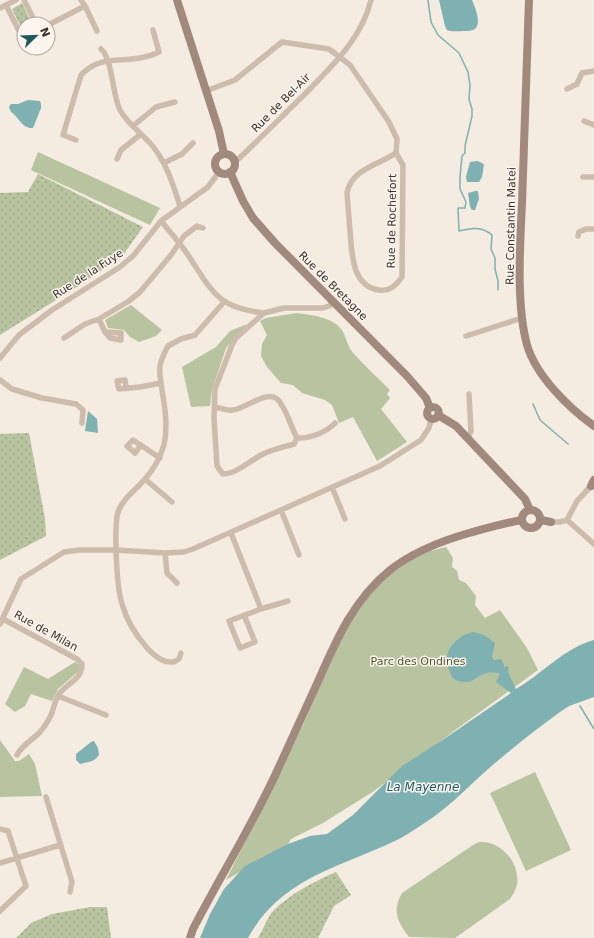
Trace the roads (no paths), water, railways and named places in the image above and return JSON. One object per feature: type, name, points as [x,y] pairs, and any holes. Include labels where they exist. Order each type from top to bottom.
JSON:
[{"type":"street","points":[[16,0],[3,7],[16,27]]},
{"type":"street","points":[[24,0],[32,16]]},
{"type":"street","points":[[177,0],[219,131],[224,154]]},
{"type":"street","name":"Rue de Bel-Air","points":[[235,162],[264,135],[332,66],[362,25],[371,0]]},
{"type":"street","name":"Rue Constantin Matei","points":[[529,0],[520,243],[522,318],[528,346],[533,359],[546,380],[569,404],[594,426]]},
{"type":"street","points":[[56,20],[83,3],[97,31]]},
{"type":"street","points":[[76,140],[63,135],[81,76],[85,71],[98,62],[139,58],[159,52],[153,30]]},
{"type":"street","name":"Rue de Rochefort","points":[[206,91],[235,80],[282,42],[329,49],[350,65],[389,122],[397,139],[396,153],[403,165],[402,277],[393,287],[387,290],[378,290],[365,284],[356,273],[352,261],[347,193],[353,179],[360,173],[396,153]]},
{"type":"street","points":[[101,49],[108,61],[120,110],[150,143],[164,163],[180,206]]},
{"type":"street","points":[[567,88],[577,84],[582,73],[594,71]]},
{"type":"street","points":[[133,126],[156,108],[175,102]]},
{"type":"street","points":[[584,121],[594,124]]},
{"type":"street","points":[[117,159],[121,150],[141,134]]},
{"type":"street","points":[[164,163],[182,154],[193,143]]},
{"type":"street","points":[[224,154],[231,156],[235,162],[234,168],[226,174],[219,172],[216,167],[216,161],[219,156],[224,154]]},
{"type":"street","name":"Rue de la Fuye","points":[[0,358],[20,335],[52,310],[125,263],[133,256],[161,222],[180,206],[208,187],[219,172]]},
{"type":"street","name":"Rue de Bretagne","points":[[230,172],[243,201],[253,218],[275,243],[414,384],[426,398],[430,408],[434,407],[437,409],[434,417]]},
{"type":"street","points":[[583,176],[594,177]]},
{"type":"street","points":[[161,222],[188,254],[202,278],[224,302],[239,308],[264,313],[284,308],[323,308],[334,302]]},
{"type":"street","points":[[64,338],[85,324],[99,320],[129,301],[140,292],[171,256],[184,236],[197,226],[203,228]]},
{"type":"street","points":[[578,236],[579,232],[586,229],[594,229]]},
{"type":"street","points":[[181,653],[179,659],[174,662],[162,660],[153,654],[133,630],[125,616],[118,590],[116,524],[119,511],[125,499],[145,479],[160,458],[166,428],[160,367],[168,346],[181,339],[195,335],[224,302]]},
{"type":"street","points":[[264,313],[236,338],[215,389],[216,466],[223,474],[229,473],[263,454],[294,444],[297,438]]},
{"type":"street","points":[[466,336],[522,318]]},
{"type":"street","points":[[99,320],[105,332]]},
{"type":"street","points":[[0,380],[12,389],[42,398],[76,404],[83,410],[82,423]]},
{"type":"street","points":[[126,388],[161,383]]},
{"type":"street","points":[[468,438],[471,431],[469,394]]},
{"type":"street","points":[[215,407],[232,410],[261,398],[274,396],[281,403],[297,438]]},
{"type":"street","points":[[1,622],[21,579],[64,552],[79,550],[116,550],[165,553],[193,550],[380,466],[421,440],[434,417],[456,426],[525,499],[530,510]]},
{"type":"street","points":[[297,438],[305,439],[331,428],[335,423]]},
{"type":"street","points":[[141,445],[160,458]]},
{"type":"street","points":[[145,479],[172,502]]},
{"type":"street","points":[[541,520],[550,522],[567,520],[577,501],[593,483]]},
{"type":"street","points":[[332,487],[345,519]]},
{"type":"street","points":[[281,510],[299,555]]},
{"type":"street","points":[[530,510],[538,512],[541,520],[538,526],[533,529],[527,528],[522,520],[525,512],[530,510]]},
{"type":"street","points":[[190,938],[193,929],[212,893],[264,798],[346,623],[361,599],[390,570],[413,554],[457,537],[506,522],[522,520]]},
{"type":"street","points":[[567,520],[594,544]]},
{"type":"street","points":[[231,533],[261,609]]},
{"type":"street","points":[[165,553],[167,573],[177,583]]},
{"type":"street","points":[[244,615],[255,642],[240,648],[229,621],[244,615],[261,609],[288,601]]},
{"type":"street","name":"Rue de Milan","points":[[1,622],[77,659],[82,664],[82,672],[65,686],[58,696],[51,715],[45,725],[39,733],[21,748],[17,755]]},
{"type":"street","points":[[58,696],[106,715]]},
{"type":"street","points":[[46,797],[72,882],[70,892]]},
{"type":"street","points":[[0,829],[8,831],[26,886],[0,911]]},
{"type":"street","points":[[0,863],[60,845]]},
{"type":"water","points":[[439,0],[472,0],[478,21],[476,28],[468,31],[447,30]]},
{"type":"water","points":[[28,100],[40,101],[41,104],[41,108],[33,128],[23,125],[11,112],[9,107],[11,104],[18,104]]},
{"type":"water","points":[[477,161],[484,165],[482,177],[479,182],[467,182],[466,177],[470,162]]},
{"type":"water","points":[[478,191],[479,199],[475,210],[472,210],[470,207],[468,193]]},
{"type":"water","points":[[88,411],[97,419],[98,433],[85,431]]},
{"type":"water","name":"La Mayenne","points":[[473,632],[484,635],[495,643],[492,657],[494,660],[501,659],[504,668],[506,666],[509,667],[508,672],[516,689],[563,655],[594,640],[594,697],[569,706],[551,719],[523,740],[446,807],[411,832],[378,849],[314,876],[295,887],[262,917],[248,938],[200,938],[210,914],[224,889],[245,866],[288,844],[310,836],[327,834],[353,815],[402,766],[511,693],[496,682],[500,674],[499,673],[483,674],[468,682],[458,681],[452,677],[447,663],[449,651],[461,637]]},
{"type":"water","points":[[94,741],[98,748],[99,755],[93,760],[80,764],[76,760],[76,754]]},
{"type":"waterway","points":[[428,0],[431,22],[438,35],[459,53],[468,72],[470,85],[469,99],[472,109],[472,116],[465,146],[465,153],[462,156],[460,177],[460,189],[466,202],[465,208],[458,208],[459,231],[480,229],[492,235],[491,249],[495,258],[498,290]]},
{"type":"waterway","points":[[533,404],[540,420],[568,444]]},
{"type":"waterway","points":[[580,706],[594,729]]},
{"type":"park label","name":"Parc des Ondines","points":[[418,661]]}]
